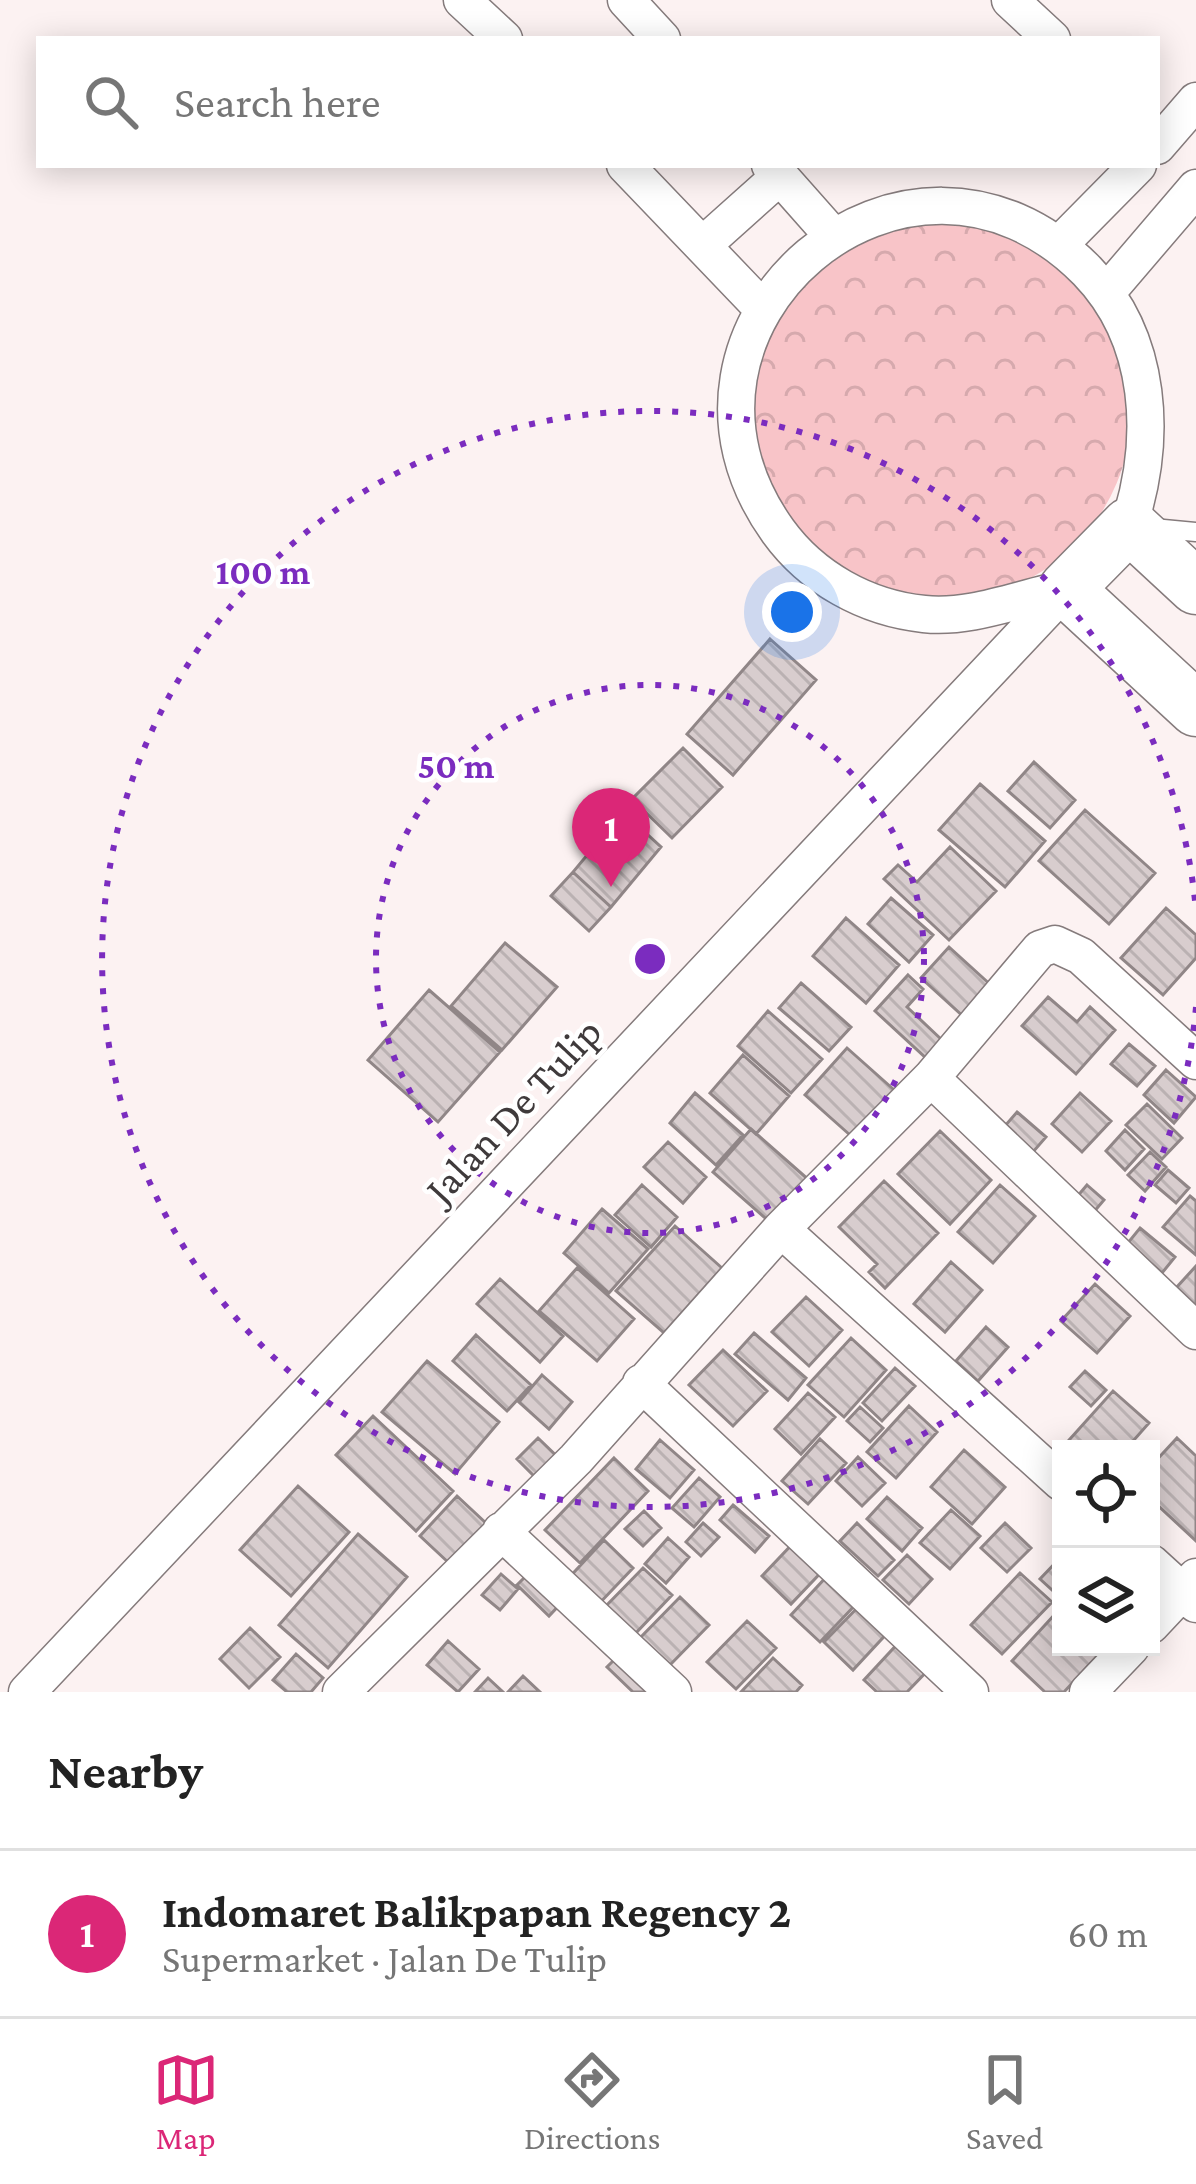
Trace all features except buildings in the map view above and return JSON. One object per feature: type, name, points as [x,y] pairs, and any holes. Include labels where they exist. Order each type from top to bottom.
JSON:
[{"type":"street","points":[[462,0],[500,36]]},
{"type":"street","points":[[626,0],[659,36]]},
{"type":"street","points":[[1010,0],[1049,36]]},
{"type":"street","points":[[1160,140],[1196,101]]},
{"type":"street","points":[[1160,151],[1196,174]]},
{"type":"street","points":[[628,168],[762,308]]},
{"type":"street","points":[[1060,244],[1134,168]]},
{"type":"street","points":[[703,245],[775,171],[832,236]]},
{"type":"street","points":[[1107,292],[1196,188]]},
{"type":"street","points":[[930,205],[981,210],[1060,244],[1107,292],[1132,338],[1144,388],[1142,484],[1129,525],[1066,589],[977,612],[926,614],[875,604],[829,581],[790,548],[760,506],[741,458],[736,406],[740,373],[762,308],[793,268],[832,236],[879,214],[930,205]]},
{"type":"street","points":[[1129,525],[1196,587]]},
{"type":"street","points":[[1066,589],[1196,709]]},
{"type":"street","name":"Jalan De Tulip","points":[[27,1692],[1066,589]]},
{"type":"street","points":[[360,1686],[501,1531],[576,1459],[781,1229],[931,1078],[1040,949],[1055,944],[1081,956],[1196,1061]]},
{"type":"street","points":[[931,1078],[1196,1331]]},
{"type":"street","points":[[781,1229],[1052,1474]]},
{"type":"street","points":[[641,1383],[970,1692]]},
{"type":"street","points":[[501,1531],[673,1692]]},
{"type":"street","points":[[1160,1569],[1192,1591],[1160,1618]]},
{"type":"street","points":[[1088,1692],[1122,1656]]},
{"type":"lane","points":[[1129,525],[1196,532]]},
{"type":"green space","points":[[942,222],[979,225],[1014,236],[1076,277],[1117,339],[1128,374],[1128,448],[1117,483],[1076,545],[1014,586],[979,597],[942,600],[905,597],[870,586],[808,545],[767,483],[756,448],[753,411],[756,374],[767,339],[808,277],[870,236],[905,225]]},
{"type":"place","name":"Indomaret Balikpapan Regency 2","points":[[611,887]]}]
